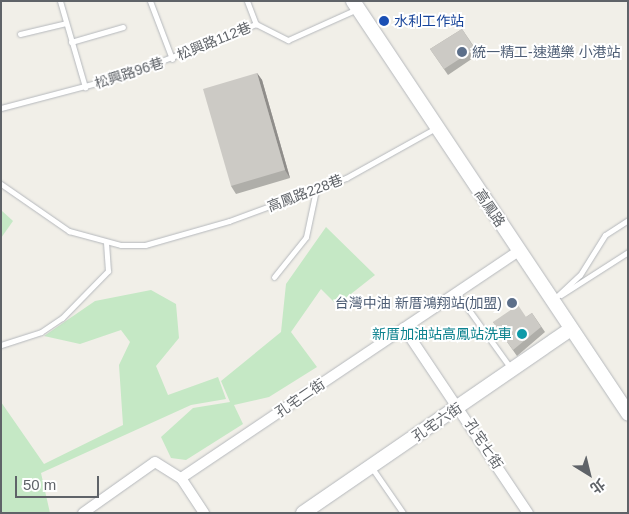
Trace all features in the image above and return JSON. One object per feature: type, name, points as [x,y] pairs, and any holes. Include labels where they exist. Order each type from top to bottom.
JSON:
[{"type":"street","name":"高鳳路","points":[[356,5],[628,414]]},
{"type":"street","name":"孔宅二街","points":[[182,478],[519,251]]},
{"type":"street","name":"孔宅七街","points":[[404,328],[460,406],[528,513]]},
{"type":"street","name":"孔宅六街","points":[[303,513],[571,329]]},
{"type":"street","points":[[83,513],[155,462],[182,478],[202,512]]},
{"type":"lane","name":"松興路96巷","points":[[60,1],[85,87],[172,59]]},
{"type":"lane","name":"松興路112巷","points":[[150,1],[172,59],[256,24]]},
{"type":"lane","points":[[248,1],[256,24],[288,40],[356,5]]},
{"type":"lane","points":[[20,34],[66,23]]},
{"type":"lane","points":[[71,42],[123,28]]},
{"type":"lane","points":[[1,108],[85,87]]},
{"type":"lane","name":"高鳳路228巷","points":[[1,184],[69,231],[106,242],[166,241],[316,190],[376,164],[436,128]]},
{"type":"lane","points":[[274,276],[306,237],[316,190]]},
{"type":"lane","points":[[552,301],[580,275],[605,235],[628,220]]},
{"type":"lane","points":[[1,344],[41,332],[62,318],[108,271],[106,242]]},
{"type":"lane","points":[[552,301],[628,252]]},
{"type":"lane","points":[[456,292],[512,370]]},
{"type":"lane","points":[[372,467],[403,513]]},
{"type":"green space","points":[[1,210],[13,221],[1,238]]},
{"type":"green space","points":[[326,227],[375,275],[337,305],[321,289],[291,332],[317,367],[269,397],[234,405],[243,424],[186,460],[171,458],[161,437],[193,408],[230,402],[221,381],[281,332],[286,284]]},
{"type":"green space","points":[[151,290],[176,304],[179,338],[156,366],[168,395],[218,377],[226,399],[191,405],[41,473],[50,513],[1,513],[1,402],[44,464],[123,425],[119,365],[130,342],[121,330],[80,344],[44,336],[95,301]]},
{"type":"building","points":[[462,29],[475,49],[444,69],[430,49]]},
{"type":"building","points":[[257,73],[285,170],[231,186],[203,89]]},
{"type":"building","name":"新厝加油站高鳳站洗車","points":[[518,305],[526,317],[532,313],[541,327],[513,350],[493,322]]},
{"type":"place","name":"水利工作站","points":[[384,21]]},
{"type":"place","name":"統一精工-速邁樂 小港站","points":[[462,52]]},
{"type":"place","name":"台灣中油 新厝鴻翔站(加盟)","points":[[512,303]]},
{"type":"place","name":"新厝加油站高鳳站洗車","points":[[522,334]]}]
